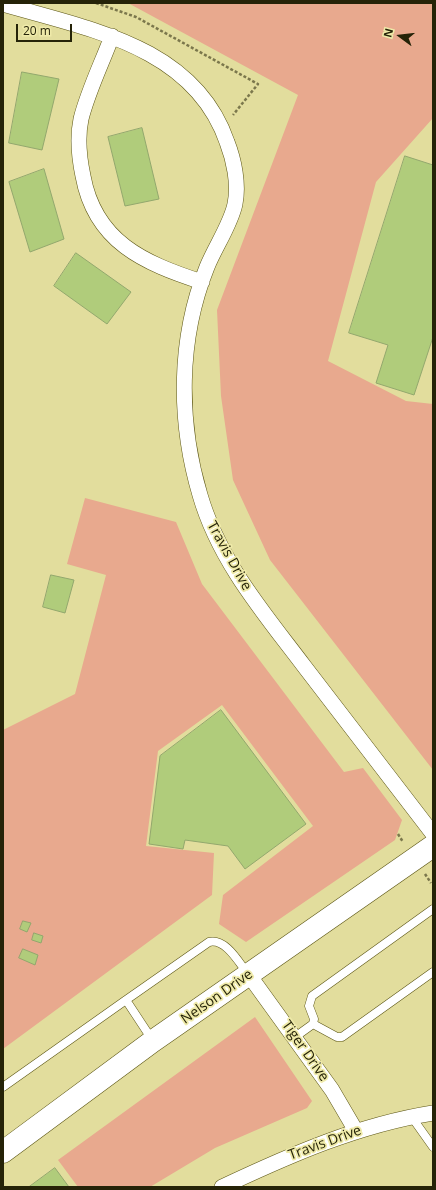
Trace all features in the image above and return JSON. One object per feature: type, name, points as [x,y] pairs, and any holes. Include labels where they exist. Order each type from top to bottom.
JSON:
[{"type":"street","points":[[3,4],[112,36],[145,50],[168,65],[195,87],[222,128]]},
{"type":"street","points":[[112,36],[87,101],[78,138],[81,169],[88,200],[106,228],[129,251],[156,266],[202,282]]},
{"type":"street","name":"Travis Drive","points":[[222,128],[231,154],[236,177],[235,204],[202,282],[188,331],[184,370],[185,403],[192,464],[200,495],[209,522],[221,548],[252,597],[433,834]]},
{"type":"street","name":"Nelson Drive","points":[[3,1152],[153,1041],[433,846]]},
{"type":"street","name":"Tiger Drive","points":[[249,975],[332,1090],[356,1131]]},
{"type":"street","name":"Travis Drive","points":[[222,1187],[288,1156],[356,1131],[410,1116],[433,1113]]},
{"type":"lane","points":[[295,1037],[313,1024],[314,1019],[309,1006],[312,996],[433,909]]},
{"type":"lane","points":[[3,1087],[209,942],[214,940],[224,945],[249,975]]},
{"type":"lane","points":[[313,1024],[337,1037],[342,1037],[433,972]]},
{"type":"lane","points":[[126,1000],[153,1041]]},
{"type":"lane","points":[[410,1116],[433,1148]]},
{"type":"path","points":[[96,3],[136,17],[258,84],[222,128]]},
{"type":"shaded area","points":[[128,3],[433,3],[433,118],[376,182],[328,361],[406,401],[433,404],[433,770],[270,560],[233,480],[221,396],[217,310],[298,95]]},
{"type":"shaded area","points":[[85,498],[176,522],[202,584],[344,772],[363,768],[402,820],[395,840],[246,942],[219,924],[223,895],[313,826],[222,705],[158,751],[146,846],[214,853],[212,895],[3,1049],[3,730],[75,694],[106,575],[67,564]]},
{"type":"shaded area","points":[[255,1017],[312,1101],[307,1108],[215,1148],[150,1187],[78,1187],[58,1160]]},
{"type":"building","points":[[22,72],[59,79],[42,150],[9,143]]},
{"type":"building","points":[[142,128],[159,199],[125,206],[108,137]]},
{"type":"building","points":[[405,156],[433,165],[433,337],[414,395],[376,383],[388,345],[349,333]]},
{"type":"building","points":[[44,169],[64,239],[30,252],[9,182]]},
{"type":"building","points":[[76,253],[131,292],[107,324],[54,286]]},
{"type":"building","points":[[51,575],[74,580],[65,613],[43,607]]},
{"type":"building","points":[[221,710],[306,824],[245,869],[228,846],[185,840],[183,849],[149,844],[160,756]]},
{"type":"building","points":[[23,921],[31,923],[27,932],[20,929]]},
{"type":"building","points":[[34,933],[43,936],[41,943],[32,940]]},
{"type":"building","points":[[23,949],[38,955],[35,965],[19,958]]},
{"type":"building","points":[[55,1168],[69,1187],[29,1187]]}]
